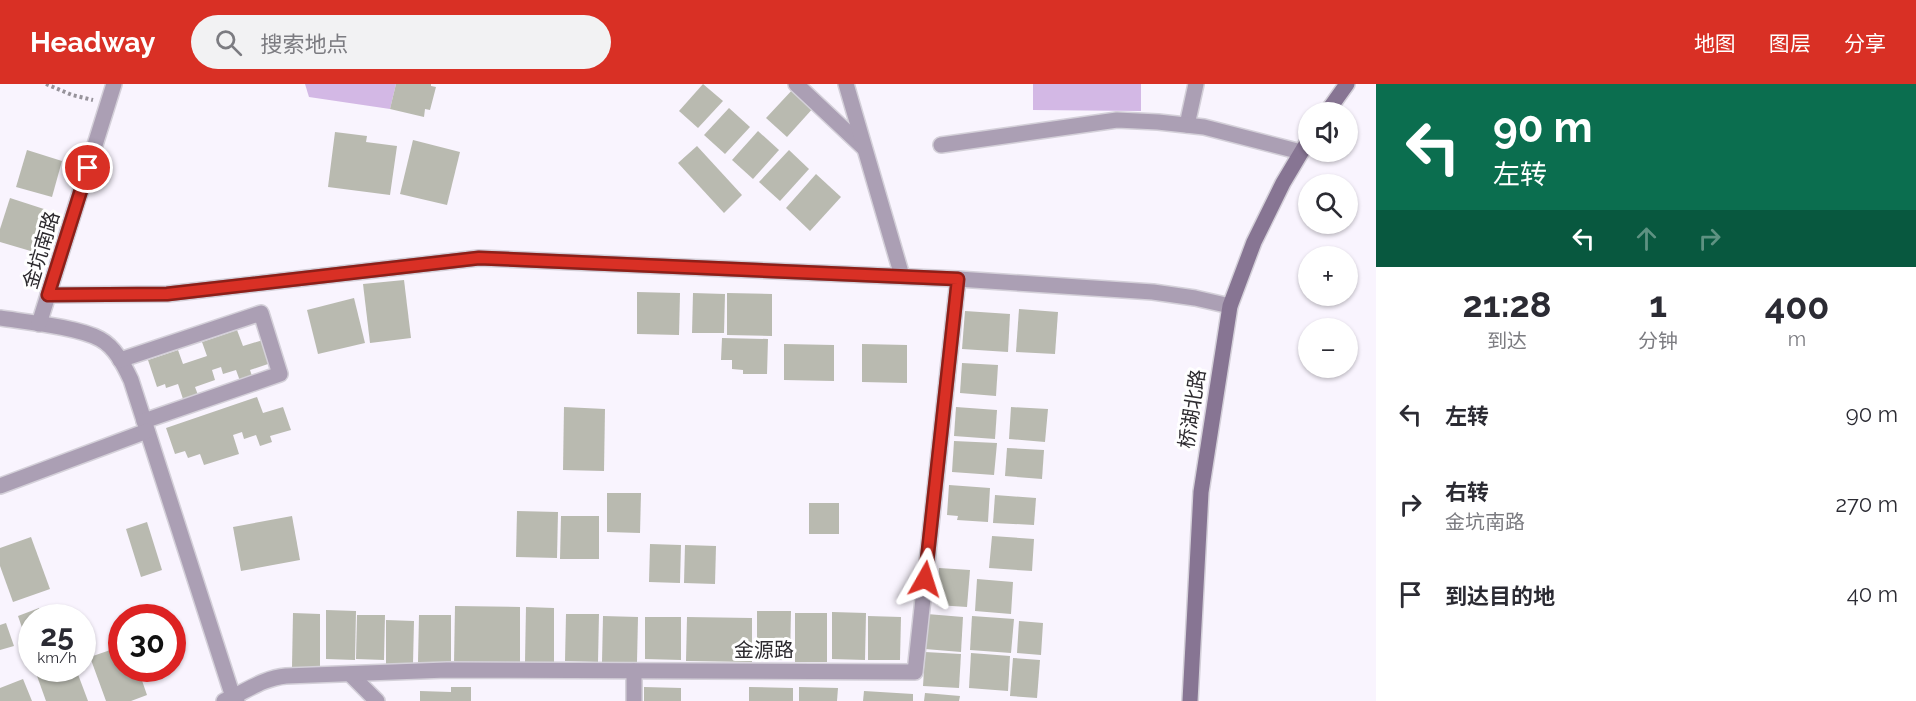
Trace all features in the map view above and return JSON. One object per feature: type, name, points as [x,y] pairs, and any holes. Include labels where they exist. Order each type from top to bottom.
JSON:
[{"type":"main road","points":[[1334,102],[1347,84]]},
{"type":"main road","name":"桥湖北路","points":[[1190,701],[1201,492],[1230,306],[1254,242],[1283,183],[1298,158]]},
{"type":"street","name":"金坑南路","points":[[39,324],[114,84]]},
{"type":"street","points":[[796,84],[865,149]]},
{"type":"street","points":[[846,84],[902,276]]},
{"type":"street","points":[[1187,125],[1196,84]]},
{"type":"street","points":[[941,145],[1117,120],[1204,127],[1298,146]]},
{"type":"street","points":[[48,295],[167,294],[479,258],[958,279],[1153,292],[1230,306]]},
{"type":"street","name":"金源路","points":[[231,700],[255,684],[278,677],[447,670],[915,672],[958,279]]},
{"type":"street","points":[[0,486],[280,374],[261,313],[120,360]]},
{"type":"street","points":[[0,318],[39,324],[101,339],[120,360],[131,380],[231,700]]},
{"type":"street","points":[[634,671],[634,701]]},
{"type":"street","points":[[350,674],[377,701]]},
{"type":"path","points":[[46,84],[72,95],[108,104]]},
{"type":"shaded area","points":[[305,84],[396,84],[390,109],[309,97]]},
{"type":"shaded area","points":[[1033,84],[1141,84],[1141,111],[1033,110]]},
{"type":"building","points":[[396,84],[431,84],[436,87],[430,110],[425,109],[424,117],[390,109]]},
{"type":"building","points":[[703,84],[723,101],[698,128],[679,111]]},
{"type":"building","points":[[795,87],[815,106],[787,137],[766,118]]},
{"type":"building","points":[[729,108],[750,127],[725,154],[704,135]]},
{"type":"building","points":[[758,131],[779,150],[753,179],[732,160]]},
{"type":"building","points":[[335,132],[367,136],[366,142],[397,146],[390,195],[328,187]]},
{"type":"building","points":[[413,140],[460,152],[447,205],[400,194]]},
{"type":"building","points":[[697,146],[742,195],[724,213],[678,163]]},
{"type":"building","points":[[27,150],[62,161],[52,197],[16,187]]},
{"type":"building","points":[[789,150],[809,169],[780,201],[759,182]]},
{"type":"building","points":[[816,174],[841,197],[810,231],[786,208]]},
{"type":"building","points":[[10,198],[47,210],[34,252],[0,242],[0,229]]},
{"type":"building","points":[[404,280],[411,338],[370,343],[363,284]]},
{"type":"building","points":[[637,292],[680,293],[679,335],[637,334]]},
{"type":"building","points":[[693,293],[725,294],[724,333],[692,333]]},
{"type":"building","points":[[727,293],[772,294],[772,336],[727,335]]},
{"type":"building","points":[[354,298],[365,343],[318,354],[307,310]]},
{"type":"building","points":[[1019,309],[1058,312],[1055,354],[1016,352]]},
{"type":"building","points":[[965,311],[1010,314],[1008,352],[962,349]]},
{"type":"building","points":[[237,330],[243,346],[263,340],[271,363],[250,370],[252,376],[240,381],[236,370],[223,374],[221,367],[212,370],[215,380],[195,387],[198,395],[183,399],[178,384],[166,388],[165,384],[157,387],[148,360],[178,350],[183,364],[207,356],[202,342]]},
{"type":"building","points":[[722,338],[768,339],[767,374],[743,374],[743,370],[732,369],[732,360],[721,360]]},
{"type":"building","points":[[784,344],[834,345],[834,381],[784,380]]},
{"type":"building","points":[[862,344],[907,345],[907,383],[862,382]]},
{"type":"building","points":[[962,363],[998,365],[996,396],[960,393]]},
{"type":"building","points":[[257,397],[263,413],[283,407],[291,430],[270,436],[272,442],[260,446],[256,435],[244,439],[242,432],[233,435],[239,454],[204,465],[200,454],[188,458],[185,451],[175,454],[166,428]]},
{"type":"building","points":[[564,407],[605,409],[604,471],[563,470]]},
{"type":"building","points":[[956,407],[997,410],[995,439],[954,436]]},
{"type":"building","points":[[1011,407],[1048,409],[1045,442],[1009,439]]},
{"type":"building","points":[[954,441],[997,443],[994,475],[952,472]]},
{"type":"building","points":[[1007,448],[1044,450],[1042,479],[1005,476]]},
{"type":"building","points":[[949,485],[990,488],[988,522],[957,520],[958,516],[947,515]]},
{"type":"building","points":[[607,493],[641,493],[640,533],[607,532]]},
{"type":"building","points":[[995,495],[1036,498],[1034,525],[993,523]]},
{"type":"building","points":[[809,503],[839,503],[839,534],[809,534]]},
{"type":"building","points":[[517,511],[558,512],[557,558],[516,557]]},
{"type":"building","points":[[292,516],[300,560],[241,571],[233,527]]},
{"type":"building","points":[[561,516],[599,516],[599,559],[560,559]]},
{"type":"building","points":[[147,522],[162,570],[141,577],[126,529]]},
{"type":"building","points":[[992,536],[1034,539],[1032,571],[989,568]]},
{"type":"building","points":[[31,537],[50,589],[13,602],[0,566],[0,548]]},
{"type":"building","points":[[650,544],[681,545],[680,583],[649,582]]},
{"type":"building","points":[[685,545],[716,546],[715,584],[684,583]]},
{"type":"building","points":[[939,568],[970,570],[967,607],[937,605]]},
{"type":"building","points":[[977,579],[1013,582],[1011,614],[975,611]]},
{"type":"building","points":[[455,606],[520,607],[520,665],[454,664]]},
{"type":"building","points":[[526,607],[554,608],[554,663],[525,662]]},
{"type":"building","points":[[326,610],[356,611],[355,660],[326,659]]},
{"type":"building","points":[[757,611],[791,611],[790,660],[757,660]]},
{"type":"building","points":[[832,612],[866,613],[865,660],[832,659]]},
{"type":"building","points":[[293,613],[320,614],[320,668],[292,667]]},
{"type":"building","points":[[795,613],[827,613],[827,662],[795,662]]},
{"type":"building","points":[[566,614],[599,614],[598,662],[565,661]]},
{"type":"building","points":[[927,614],[963,617],[961,652],[925,649]]},
{"type":"building","points":[[357,615],[385,615],[384,660],[356,659]]},
{"type":"building","points":[[419,615],[451,615],[451,663],[418,662]]},
{"type":"building","points":[[603,616],[638,617],[637,662],[602,662]]},
{"type":"building","points":[[868,616],[901,617],[900,660],[868,660]]},
{"type":"building","points":[[972,616],[1014,619],[1011,653],[970,650]]},
{"type":"building","points":[[645,617],[681,617],[681,660],[645,659]]},
{"type":"building","points":[[687,617],[752,618],[752,662],[686,661]]},
{"type":"building","points":[[386,620],[414,621],[413,664],[386,664]]},
{"type":"building","points":[[1019,621],[1043,623],[1041,655],[1017,653]]},
{"type":"building","points":[[6,623],[14,646],[0,650],[0,625]]},
{"type":"building","points":[[108,651],[108,682],[142,682],[147,695],[131,701],[106,701],[96,674],[96,655]]},
{"type":"building","points":[[925,652],[961,654],[959,688],[923,686]]},
{"type":"building","points":[[971,653],[1010,656],[1008,691],[969,688]]},
{"type":"building","points":[[1013,658],[1040,660],[1037,698],[1010,696]]},
{"type":"building","points":[[18,681],[24,682],[32,701],[0,701],[0,688]]},
{"type":"building","points":[[39,682],[81,682],[88,701],[46,701]]},
{"type":"building","points":[[451,687],[471,687],[471,701],[420,701],[420,691],[451,692]]},
{"type":"building","points":[[644,687],[681,688],[681,701],[644,701]]},
{"type":"building","points":[[749,687],[793,688],[793,701],[749,701]]},
{"type":"building","points":[[799,687],[838,688],[837,701],[799,701]]},
{"type":"building","points":[[864,691],[913,694],[913,701],[863,701]]},
{"type":"building","points":[[925,693],[960,696],[959,701],[924,701]]},
{"type":"route","points":[[88,168],[48,295],[167,294],[479,258],[958,279],[925,579]]}]
